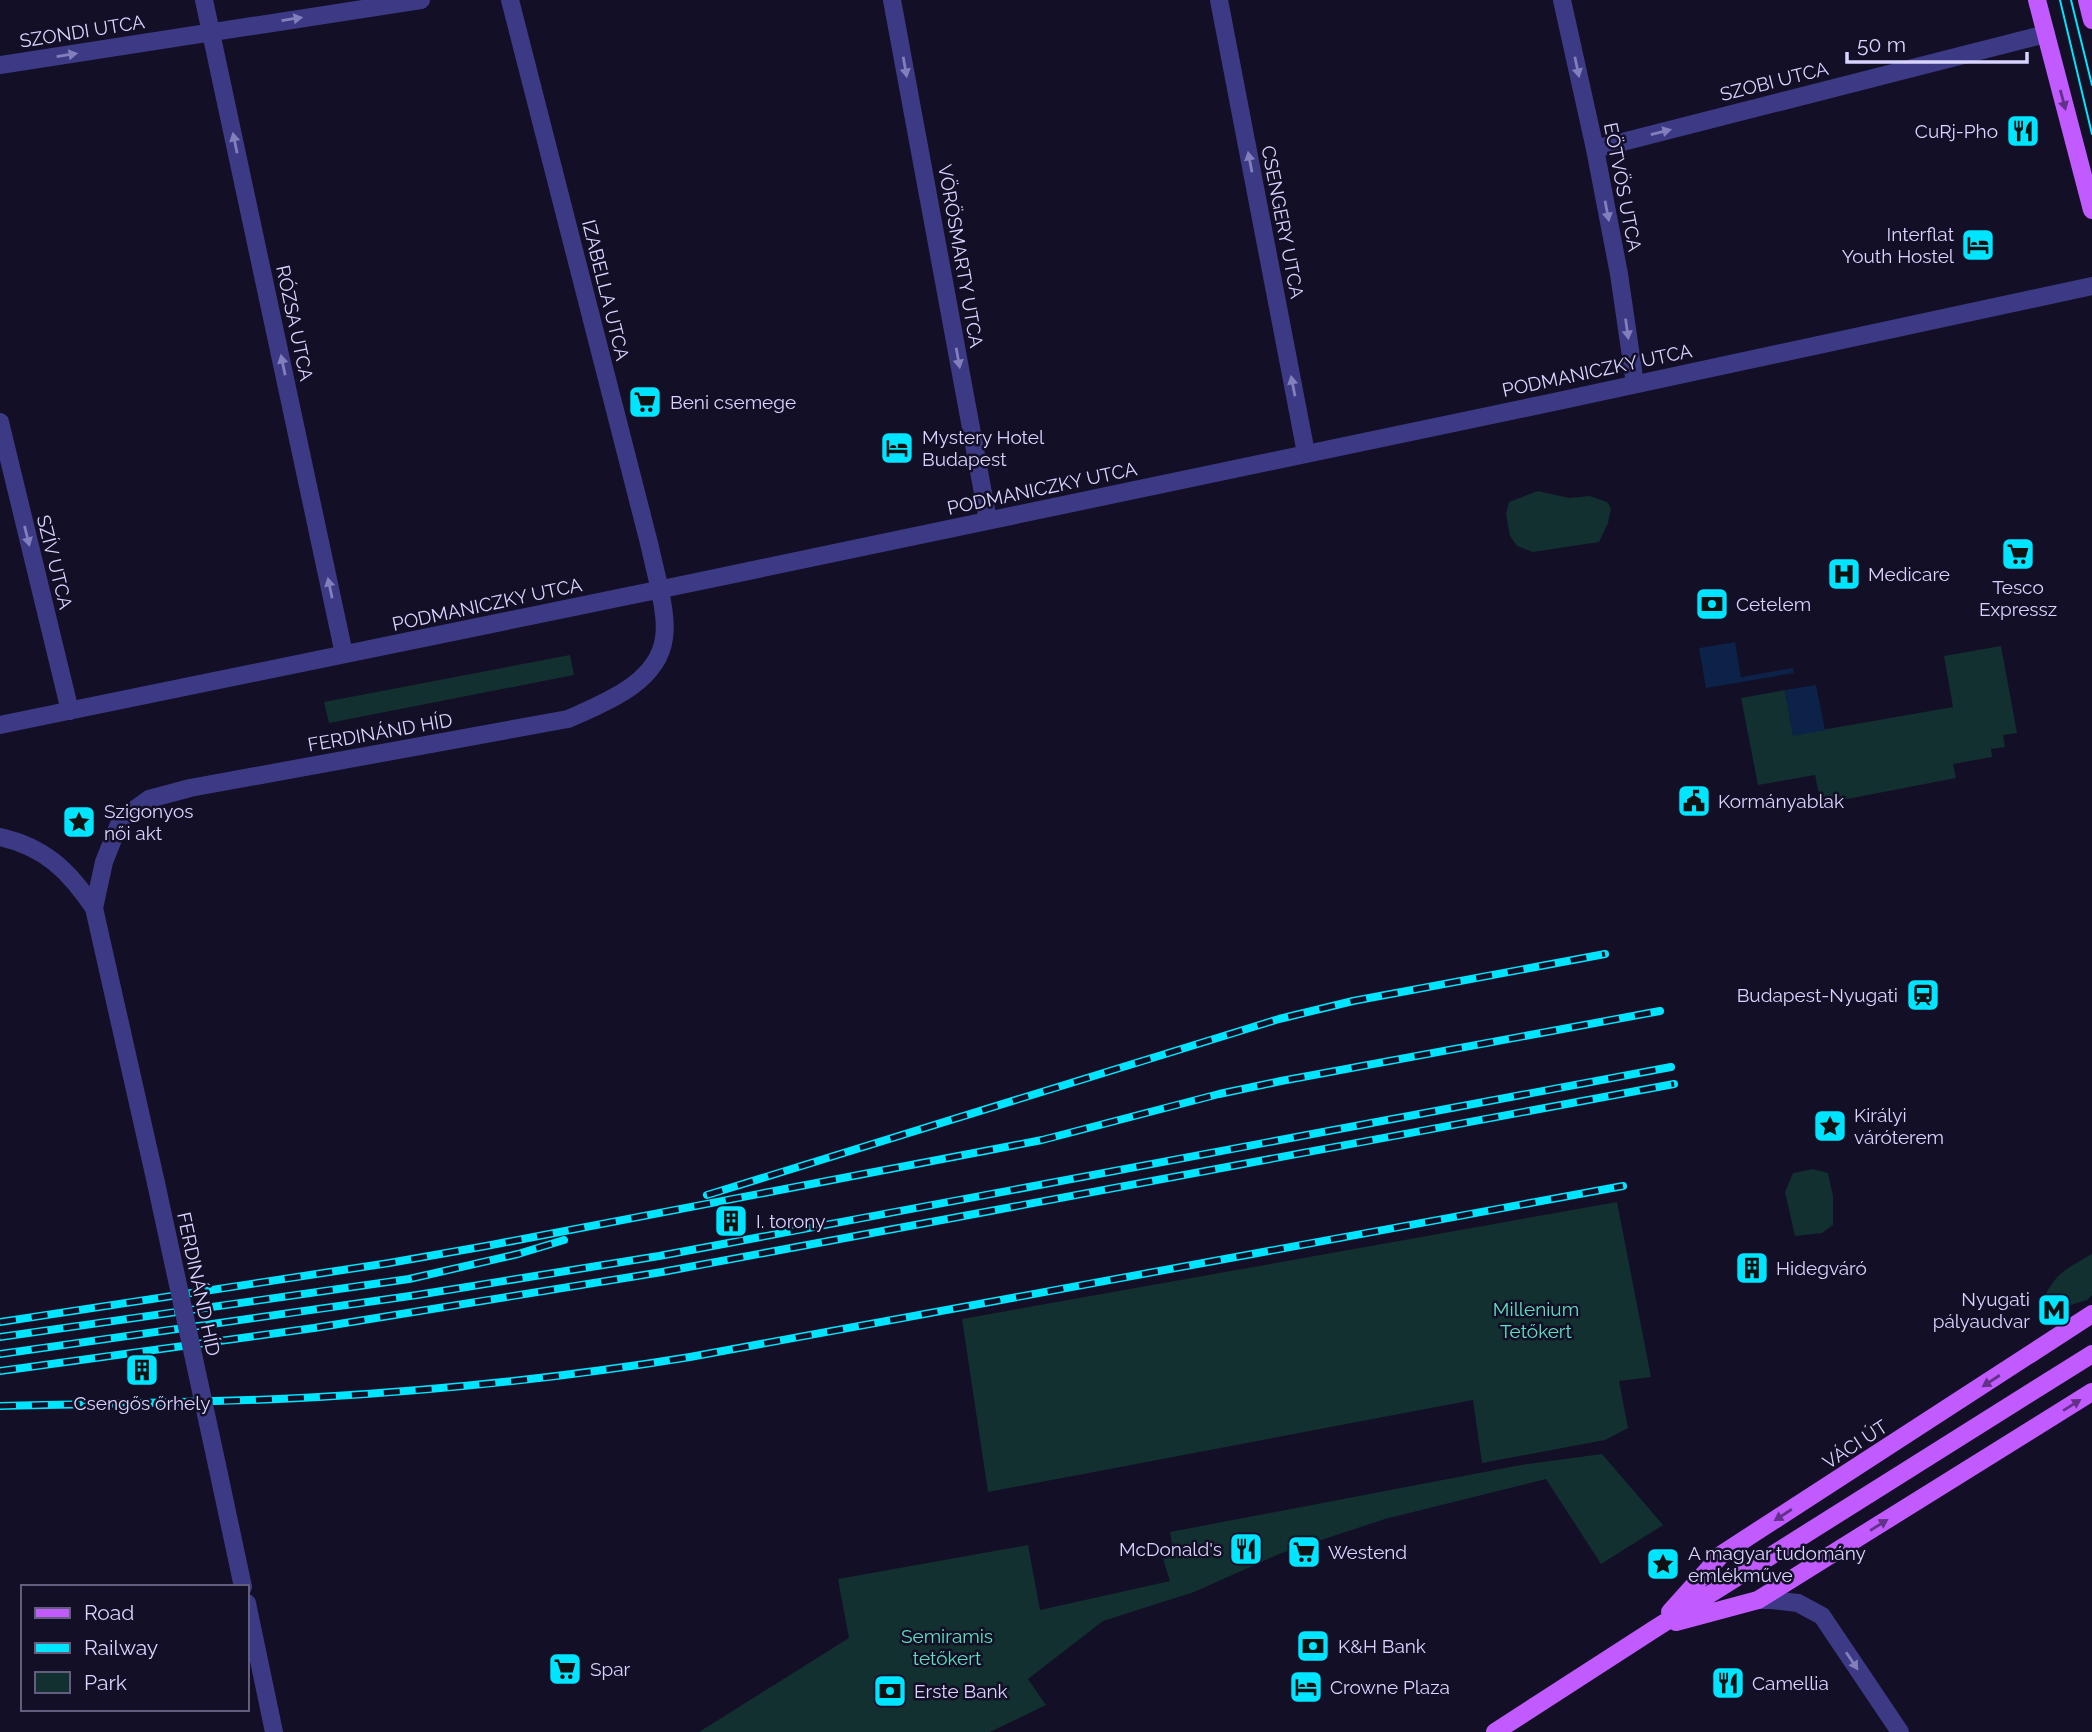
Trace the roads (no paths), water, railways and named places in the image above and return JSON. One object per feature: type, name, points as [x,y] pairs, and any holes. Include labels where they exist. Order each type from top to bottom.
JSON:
[{"type":"main road","points":[[2037,0],[2092,210]]},
{"type":"main road","points":[[2087,0],[2092,20]]},
{"type":"main road","name":"VÁCI ÚT","points":[[1656,1628],[1723,1554],[2092,1314]]},
{"type":"main road","name":"VÁCI ÚT","points":[[1495,1732],[2092,1354]]},
{"type":"main road","name":"VÁCI ÚT","points":[[1656,1628],[1758,1601],[2092,1392]]},
{"type":"street","name":"RÓZSA UTCA","points":[[204,0],[345,654]]},
{"type":"street","name":"SZONDI UTCA","points":[[0,65],[421,0]]},
{"type":"street","name":"IZABELLA UTCA","points":[[510,0],[659,590]]},
{"type":"street","name":"VÖRÖSMARTY UTCA","points":[[892,0],[988,520]]},
{"type":"street","name":"CSENGERY UTCA","points":[[1219,0],[1306,453]]},
{"type":"street","name":"EÖTVÖS UTCA","points":[[1562,0],[1619,274],[1635,384]]},
{"type":"street","name":"SZOBI UTCA","points":[[1595,149],[2046,34]]},
{"type":"street","name":"PODMANICZKY UTCA","points":[[0,725],[659,590],[2092,286]]},
{"type":"street","name":"SZÍV UTCA","points":[[0,422],[70,711]]},
{"type":"street","name":"FERDINÁND HÍD","points":[[96,914],[104,862],[121,819],[149,799],[190,788],[568,719],[603,704],[646,674],[661,652],[664,636],[659,590]]},
{"type":"street","name":"FERDINÁND HÍD","points":[[0,837],[19,841],[60,865],[79,886],[96,914],[243,1585]]},
{"type":"street","points":[[1758,1601],[1798,1603],[1822,1616],[1900,1732]]},
{"type":"street","points":[[248,1608],[274,1732]]},
{"type":"water","points":[[1735,642],[1741,677],[1793,668],[1794,673],[1706,688],[1699,648]]},
{"type":"water","points":[[1816,685],[1825,730],[1793,736],[1785,690]]},
{"type":"tram line","points":[[2060,0],[2092,134]]},
{"type":"tram line","points":[[2071,0],[2092,85]]},
{"type":"railway","points":[[707,1195],[1279,1019],[1353,1001],[1605,954]]},
{"type":"railway","points":[[0,1322],[486,1246],[1042,1140],[1219,1094],[1281,1081],[1660,1011]]},
{"type":"railway","points":[[0,1354],[417,1295],[659,1256],[1671,1067]]},
{"type":"railway","points":[[0,1371],[314,1328],[662,1272],[1674,1084]]},
{"type":"railway","points":[[0,1406],[319,1397],[459,1387],[598,1371],[690,1357],[1623,1186]]},
{"type":"railway","points":[[0,1337],[409,1279],[518,1254],[564,1240]]},
{"type":"place","name":"CuRj-Pho","points":[[2023,131]]},
{"type":"place","name":"Interflat Youth Hostel","points":[[1978,245]]},
{"type":"place","name":"Beni csemege","points":[[645,402]]},
{"type":"place","name":"Mystery Hotel Budapest","points":[[897,448]]},
{"type":"place","name":"Tesco Expressz","points":[[2018,554]]},
{"type":"place","name":"Medicare","points":[[1844,574]]},
{"type":"place","name":"Cetelem","points":[[1712,604]]},
{"type":"place","name":"Kormányablak","points":[[1694,801]]},
{"type":"place","name":"Szigonyos női akt","points":[[79,822]]},
{"type":"place","name":"Budapest-Nyugati","points":[[1923,995]]},
{"type":"place","name":"Királyi váróterem","points":[[1830,1126]]},
{"type":"place","name":"I. torony","points":[[731,1221]]},
{"type":"place","name":"Hidegváró","points":[[1752,1268]]},
{"type":"place","name":"Nyugati pályaudvar","points":[[2054,1310]]},
{"type":"place","name":"Csengős őrhely","points":[[142,1370]]},
{"type":"place","name":"McDonald's","points":[[1246,1549]]},
{"type":"place","name":"Westend","points":[[1304,1552]]},
{"type":"place","name":"A magyar tudomány emlékműve","points":[[1663,1564]]},
{"type":"place","name":"K&H Bank","points":[[1313,1646]]},
{"type":"place","name":"Spar","points":[[565,1669]]},
{"type":"place","name":"Camellia","points":[[1728,1683]]},
{"type":"place","name":"Crowne Plaza","points":[[1306,1687]]},
{"type":"place","name":"Erste Bank","points":[[890,1691]]},
{"type":"park label","name":"Millenium Tetőkert","points":[[1536,1320]]},
{"type":"park label","name":"Semiramis tetőkert","points":[[947,1647]]}]
